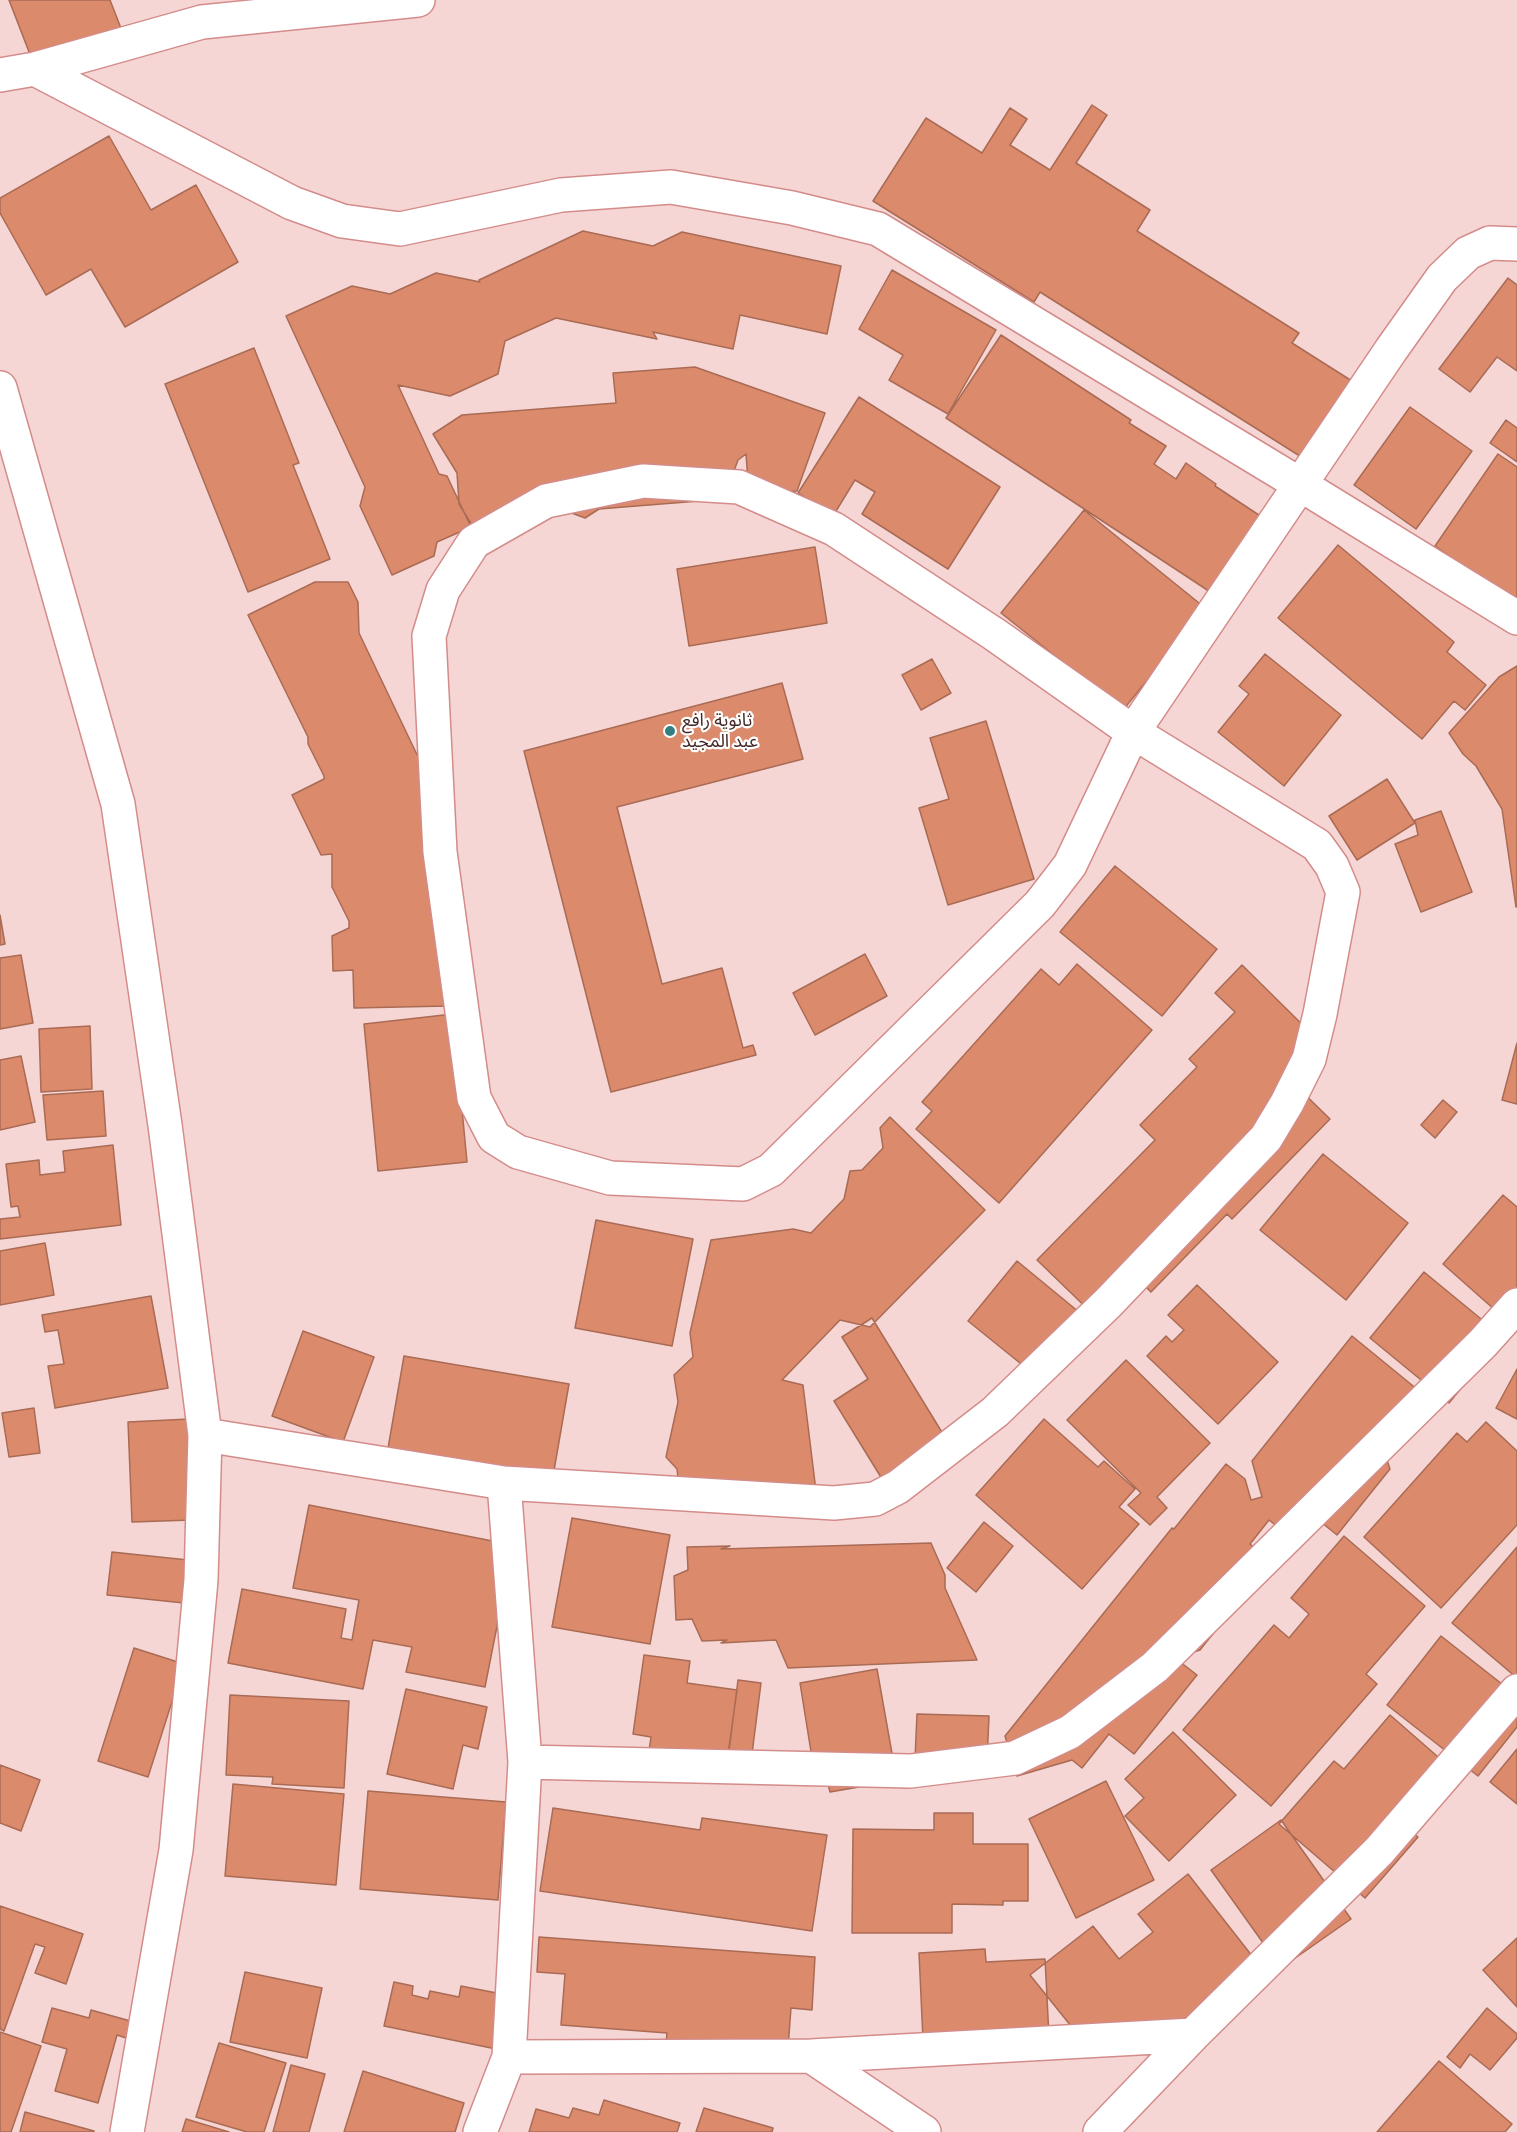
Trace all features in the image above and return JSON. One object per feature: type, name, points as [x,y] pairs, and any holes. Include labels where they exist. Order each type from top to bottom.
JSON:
[{"type":"street","points":[[0,75],[36,69],[202,22],[418,0]]},
{"type":"street","points":[[36,69],[292,203],[342,221],[400,229],[561,195],[671,187],[792,208],[878,229],[1301,484],[1517,618]]},
{"type":"street","points":[[205,1435],[504,1483],[834,1503],[875,1499],[898,1486],[995,1412],[1108,1303],[1266,1138],[1309,1059],[1320,1014],[1343,891],[1332,866],[1317,845],[1133,732],[994,634],[834,529],[739,487],[643,481],[546,501],[474,542],[443,590],[429,636],[440,852],[474,1098],[494,1137],[518,1152],[609,1178],[743,1184],[771,1170],[1040,904],[1070,865],[1133,732],[1442,278],[1468,254],[1490,243],[1517,244]]},
{"type":"street","points":[[0,388],[118,804],[165,1125],[205,1435],[201,1580],[176,1850],[127,2132]]},
{"type":"street","points":[[525,1762],[910,1771],[1015,1758],[1070,1732],[1155,1667],[1483,1343],[1517,1305]]},
{"type":"street","points":[[480,2132],[509,2056],[525,1762],[504,1483]]},
{"type":"street","points":[[1100,2132],[1193,2035],[1379,1851],[1517,1690]]},
{"type":"street","points":[[509,2056],[811,2056],[1193,2035]]},
{"type":"street","points":[[811,2056],[924,2132]]},
{"type":"building","points":[[9,0],[110,0],[129,49],[41,83]]},
{"type":"building","points":[[1092,105],[1107,115],[1076,163],[1150,210],[1137,231],[1299,333],[1292,343],[1363,388],[1314,465],[1040,292],[1034,302],[873,201],[926,118],[982,153],[1010,108],[1027,119],[1010,145],[1050,170]]},
{"type":"building","points":[[109,136],[151,210],[196,185],[238,262],[125,327],[91,269],[46,295],[0,213],[0,198]]},
{"type":"building","points":[[583,231],[653,246],[682,232],[841,266],[827,334],[740,315],[733,349],[653,332],[657,339],[556,318],[505,341],[498,374],[450,396],[398,385],[439,474],[447,476],[471,527],[437,542],[434,556],[392,575],[360,506],[365,487],[286,316],[352,286],[390,294],[436,273],[480,282],[479,280]]},
{"type":"building","points":[[892,270],[996,330],[948,414],[889,380],[903,355],[859,329]]},
{"type":"building","points":[[1508,278],[1517,285],[1517,371],[1497,357],[1470,392],[1439,369]]},
{"type":"building","points":[[1001,335],[1131,420],[1129,423],[1166,446],[1154,464],[1176,479],[1186,463],[1216,484],[1215,486],[1280,529],[1230,605],[946,418]]},
{"type":"building","points":[[254,348],[299,463],[293,465],[330,559],[248,592],[165,384]]},
{"type":"building","points":[[695,367],[825,413],[797,491],[765,493],[748,482],[746,454],[738,460],[724,499],[599,509],[585,518],[561,509],[545,484],[475,530],[459,504],[457,473],[433,434],[462,415],[616,403],[613,373]]},
{"type":"building","points":[[859,397],[1000,487],[948,569],[862,514],[875,492],[855,480],[833,516],[798,493]]},
{"type":"building","points":[[1410,407],[1472,451],[1416,529],[1354,485]]},
{"type":"building","points":[[1506,420],[1517,428],[1517,462],[1490,443]]},
{"type":"building","points":[[1498,454],[1517,467],[1517,609],[1476,575],[1435,546]]},
{"type":"building","points":[[1084,510],[1204,607],[1215,592],[1236,609],[1203,651],[1184,635],[1123,710],[1001,613]]},
{"type":"building","points":[[1338,545],[1454,642],[1447,652],[1486,685],[1465,710],[1454,701],[1422,739],[1278,618]]},
{"type":"building","points":[[815,547],[827,623],[689,646],[677,569]]},
{"type":"building","points":[[315,582],[348,582],[358,602],[359,633],[430,782],[448,1006],[354,1008],[353,970],[333,971],[332,936],[349,928],[349,921],[332,887],[332,854],[321,855],[292,795],[324,779],[324,776],[308,744],[308,737],[248,615]]},
{"type":"building","points":[[1265,654],[1341,715],[1284,786],[1218,732],[1249,694],[1239,686]]},
{"type":"building","points":[[932,659],[951,693],[921,710],[902,675]]},
{"type":"building","points":[[1517,666],[1516,907],[1502,809],[1476,766],[1463,754],[1449,733],[1499,677]]},
{"type":"building","points":[[782,683],[803,759],[617,807],[662,984],[722,968],[743,1048],[753,1045],[756,1055],[611,1092],[524,751]]},
{"type":"building","points":[[986,721],[1034,879],[948,905],[919,808],[949,799],[930,738]]},
{"type":"building","points":[[1387,779],[1415,823],[1357,860],[1329,816]]},
{"type":"building","points":[[1441,811],[1472,892],[1421,912],[1395,844],[1418,835],[1415,820]]},
{"type":"building","points":[[1115,866],[1217,949],[1162,1016],[1060,932]]},
{"type":"building","points":[[0,915],[5,944],[0,945]]},
{"type":"building","points":[[865,954],[887,996],[815,1035],[793,993]]},
{"type":"building","points":[[21,955],[33,1023],[0,1029],[0,958]]},
{"type":"building","points":[[1077,964],[1152,1030],[999,1203],[916,1129],[932,1111],[922,1102],[1041,969],[1059,985]]},
{"type":"building","points":[[1242,965],[1322,1044],[1289,1079],[1330,1119],[1232,1219],[1227,1214],[1151,1292],[1140,1281],[1100,1321],[1037,1260],[1155,1140],[1140,1125],[1197,1067],[1189,1059],[1235,1012],[1215,993]]},
{"type":"building","points":[[453,1014],[467,1162],[378,1171],[364,1024]]},
{"type":"building","points":[[90,1026],[92,1089],[41,1092],[39,1029]]},
{"type":"building","points":[[1517,1043],[1517,1104],[1502,1100]]},
{"type":"building","points":[[21,1056],[35,1122],[0,1130],[0,1060]]},
{"type":"building","points":[[103,1091],[106,1136],[47,1140],[43,1095]]},
{"type":"building","points":[[1443,1100],[1457,1112],[1435,1138],[1421,1125]]},
{"type":"building","points":[[890,1117],[985,1210],[870,1327],[840,1320],[782,1380],[803,1385],[816,1491],[679,1487],[677,1469],[666,1457],[678,1402],[674,1375],[693,1357],[690,1333],[711,1240],[793,1229],[811,1233],[844,1199],[850,1171],[862,1170],[883,1148],[880,1128]]},
{"type":"building","points":[[113,1145],[121,1225],[0,1239],[0,1219],[20,1217],[18,1206],[11,1207],[6,1164],[39,1160],[40,1175],[65,1172],[63,1151]]},
{"type":"building","points":[[1323,1154],[1408,1223],[1346,1300],[1260,1230]]},
{"type":"building","points":[[1503,1195],[1517,1207],[1517,1303],[1504,1318],[1443,1264]]},
{"type":"building","points":[[596,1220],[693,1239],[672,1346],[575,1328]]},
{"type":"building","points":[[45,1243],[54,1295],[0,1305],[0,1251]]},
{"type":"building","points":[[1017,1261],[1085,1317],[1036,1376],[968,1321]]},
{"type":"building","points":[[1424,1272],[1503,1337],[1449,1403],[1370,1338]]},
{"type":"building","points":[[1197,1285],[1278,1362],[1218,1424],[1147,1356],[1166,1336],[1172,1342],[1184,1330],[1168,1315]]},
{"type":"building","points":[[151,1296],[168,1388],[55,1408],[48,1366],[64,1364],[58,1330],[45,1332],[42,1315]]},
{"type":"building","points":[[872,1318],[951,1447],[887,1487],[834,1401],[868,1379],[842,1337]]},
{"type":"building","points":[[303,1331],[374,1357],[343,1442],[272,1416]]},
{"type":"building","points":[[1352,1336],[1418,1390],[1385,1454],[1390,1469],[1337,1535],[1306,1510],[1287,1534],[1269,1520],[1250,1544],[1271,1561],[1200,1650],[1175,1658],[1197,1675],[1134,1754],[1109,1734],[1082,1768],[1072,1760],[1017,1776],[1005,1736],[1226,1464],[1245,1479],[1251,1500],[1262,1497],[1252,1461]]},
{"type":"building","points":[[404,1356],[569,1384],[552,1482],[387,1454]]},
{"type":"building","points":[[1126,1360],[1210,1443],[1157,1497],[1167,1508],[1150,1525],[1128,1505],[1141,1493],[1067,1420]]},
{"type":"building","points":[[1517,1369],[1517,1419],[1496,1408]]},
{"type":"building","points":[[34,1408],[40,1453],[9,1457],[2,1413]]},
{"type":"building","points":[[189,1419],[192,1520],[132,1522],[128,1422]]},
{"type":"building","points":[[1044,1419],[1098,1467],[1104,1461],[1135,1489],[1119,1507],[1139,1524],[1082,1589],[976,1495]]},
{"type":"building","points":[[1486,1422],[1517,1451],[1517,1525],[1441,1608],[1364,1537],[1457,1433],[1467,1442]]},
{"type":"building","points":[[309,1505],[513,1545],[485,1687],[406,1672],[412,1647],[373,1640],[363,1689],[228,1663],[242,1589],[346,1609],[341,1638],[352,1640],[359,1600],[293,1588]]},
{"type":"building","points":[[572,1518],[670,1535],[650,1644],[552,1627]]},
{"type":"building","points":[[984,1522],[1013,1546],[976,1592],[947,1568]]},
{"type":"building","points":[[1344,1536],[1425,1606],[1366,1674],[1377,1684],[1271,1806],[1183,1730],[1274,1625],[1289,1638],[1309,1614],[1291,1598]]},
{"type":"building","points":[[931,1543],[945,1575],[945,1588],[977,1660],[788,1668],[776,1640],[721,1643],[727,1640],[702,1641],[692,1619],[676,1620],[674,1576],[688,1570],[687,1547],[730,1546],[721,1549]]},
{"type":"building","points":[[1517,1547],[1517,1678],[1452,1623]]},
{"type":"building","points":[[112,1552],[188,1560],[184,1603],[107,1595]]},
{"type":"building","points":[[1441,1636],[1517,1696],[1517,1727],[1478,1776],[1387,1705]]},
{"type":"building","points":[[134,1648],[184,1664],[148,1777],[98,1761]]},
{"type":"building","points":[[644,1655],[690,1661],[687,1683],[737,1690],[725,1776],[647,1764],[651,1737],[633,1734]]},
{"type":"building","points":[[877,1669],[893,1759],[917,1777],[830,1792],[827,1781],[816,1783],[800,1683]]},
{"type":"building","points":[[738,1680],[761,1683],[752,1754],[729,1751]]},
{"type":"building","points":[[406,1689],[487,1707],[478,1749],[463,1745],[453,1789],[387,1774]]},
{"type":"building","points":[[230,1695],[349,1701],[344,1788],[272,1784],[273,1777],[226,1775]]},
{"type":"building","points":[[917,1714],[989,1716],[987,1761],[915,1759]]},
{"type":"building","points":[[1390,1715],[1445,1763],[1397,1819],[1418,1837],[1365,1898],[1279,1824],[1334,1761],[1344,1769]]},
{"type":"building","points":[[1173,1732],[1236,1795],[1169,1861],[1125,1816],[1144,1798],[1125,1779]]},
{"type":"building","points":[[1517,1749],[1517,1804],[1490,1782]]},
{"type":"building","points":[[0,1765],[40,1780],[21,1831],[0,1823]]},
{"type":"building","points":[[1106,1781],[1154,1880],[1076,1918],[1029,1819]]},
{"type":"building","points":[[233,1784],[344,1794],[336,1885],[225,1876]]},
{"type":"building","points":[[368,1791],[506,1802],[498,1900],[360,1889]]},
{"type":"building","points":[[553,1808],[700,1830],[702,1818],[827,1835],[812,1931],[540,1891]]},
{"type":"building","points":[[934,1813],[973,1813],[973,1844],[1028,1844],[1028,1901],[1003,1901],[1003,1905],[952,1904],[952,1933],[852,1933],[853,1829],[934,1830]]},
{"type":"building","points":[[1281,1820],[1351,1919],[1281,1968],[1211,1870]]},
{"type":"building","points":[[1188,1874],[1256,1961],[1146,2050],[1083,2041],[1030,1975],[1093,1926],[1119,1959],[1153,1932],[1138,1914]]},
{"type":"building","points":[[0,1906],[83,1934],[66,1984],[35,1973],[45,1947],[35,1944],[4,2031],[0,2029]]},
{"type":"building","points":[[539,1937],[815,1957],[812,2010],[791,2008],[788,2048],[664,2061],[667,2033],[561,2025],[565,1974],[537,1972]]},
{"type":"building","points":[[1517,1938],[1517,2007],[1483,1970]]},
{"type":"building","points":[[985,1949],[986,1962],[1045,1959],[1050,2056],[924,2062],[919,1953]]},
{"type":"building","points":[[245,1972],[322,1988],[307,2058],[230,2042]]},
{"type":"building","points":[[394,1982],[413,1986],[412,1995],[428,1999],[430,1991],[459,1997],[461,1986],[507,1995],[496,2049],[384,2026]]},
{"type":"building","points":[[52,2008],[89,2018],[91,2010],[134,2022],[129,2039],[117,2035],[98,2103],[55,2091],[67,2049],[42,2042]]},
{"type":"building","points":[[1487,2008],[1517,2034],[1517,2038],[1490,2070],[1470,2054],[1460,2068],[1447,2057]]},
{"type":"building","points":[[0,2032],[41,2046],[11,2132],[0,2132]]},
{"type":"building","points":[[219,2043],[286,2063],[264,2132],[247,2132],[196,2117]]},
{"type":"building","points":[[1439,2061],[1512,2124],[1505,2132],[1377,2132]]},
{"type":"building","points":[[291,2065],[325,2074],[309,2132],[273,2132]]},
{"type":"building","points":[[363,2071],[464,2103],[455,2132],[344,2132]]},
{"type":"building","points":[[604,2100],[680,2123],[677,2132],[529,2132],[536,2109],[569,2118],[573,2108],[599,2115]]},
{"type":"building","points":[[704,2108],[773,2128],[772,2132],[696,2132]]},
{"type":"building","points":[[25,2112],[94,2131],[94,2132],[20,2132]]},
{"type":"building","points":[[186,2119],[229,2132],[182,2132]]},
{"type":"place","name":"ثانوية رافع عبد المجيد","points":[[670,731]]}]
